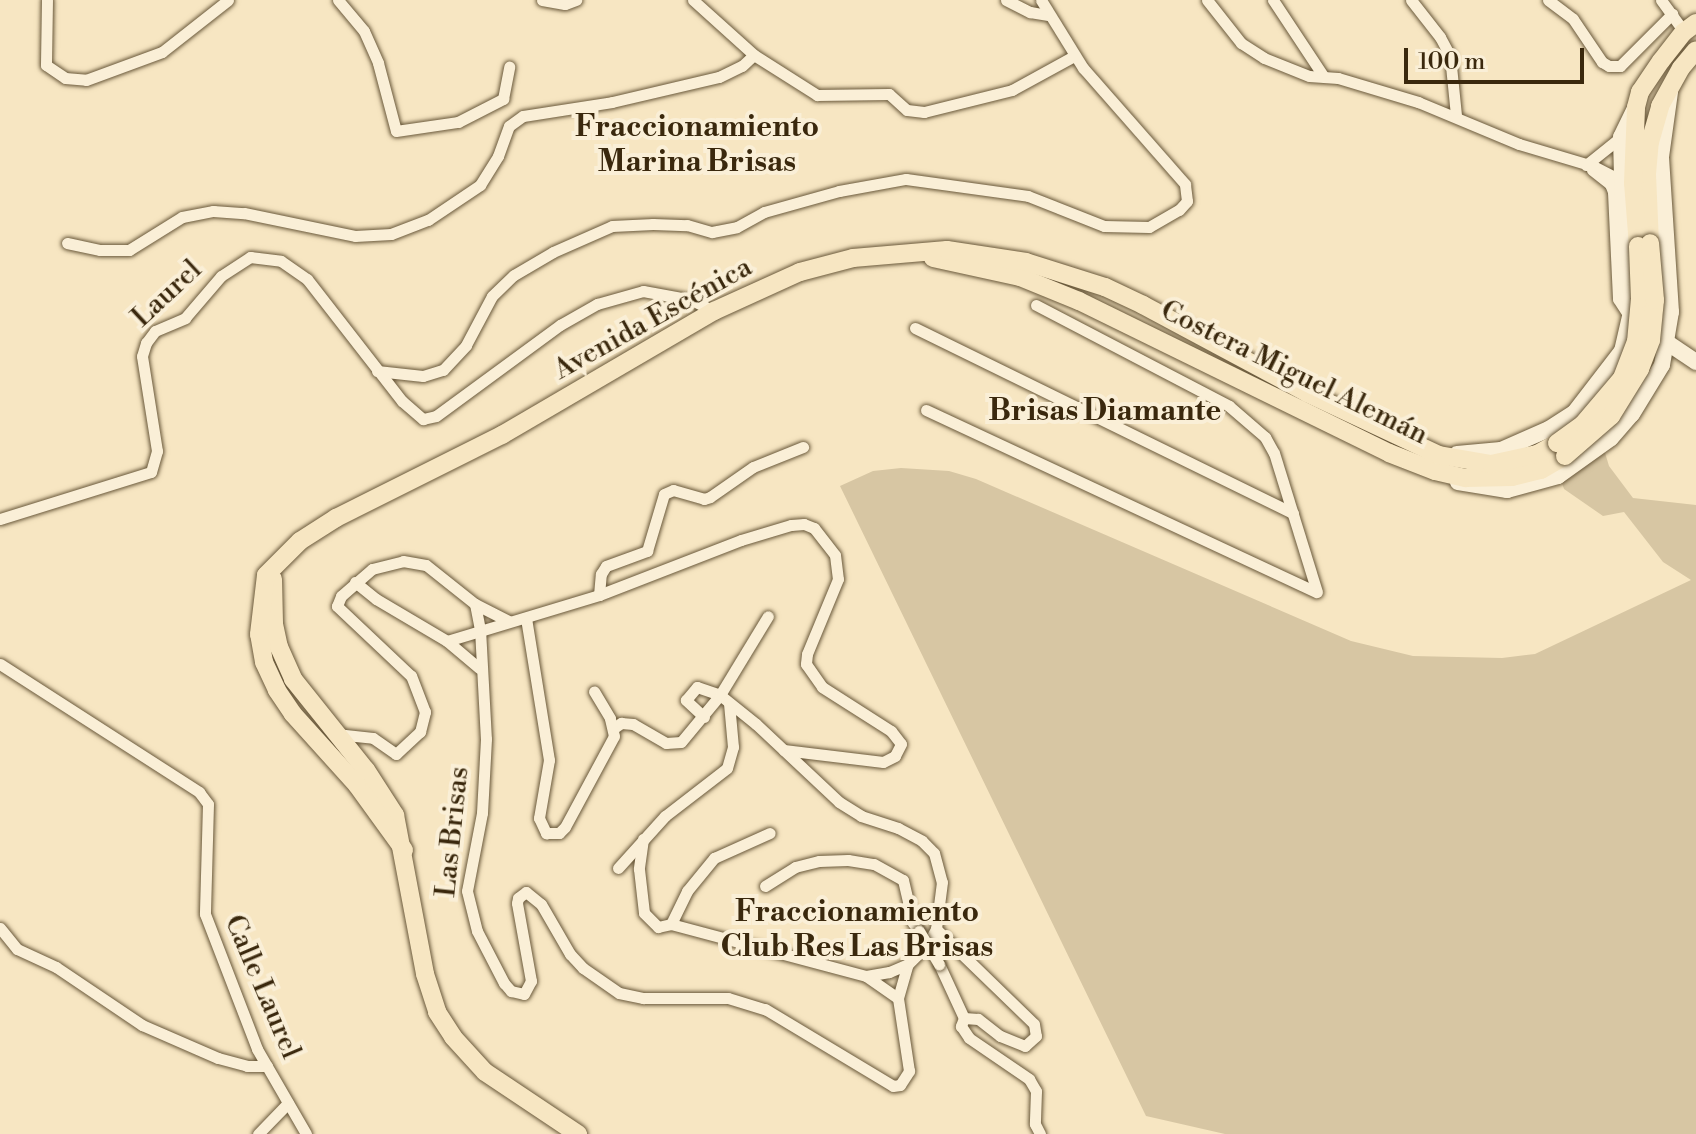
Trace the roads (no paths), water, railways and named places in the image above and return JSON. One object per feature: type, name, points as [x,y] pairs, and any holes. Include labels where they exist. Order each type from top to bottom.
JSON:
[{"type":"main road","name":"Costera Miguel Alemán","points":[[1307,393],[1466,478],[1512,477],[1541,470],[1561,450],[1611,416],[1640,369],[1651,340],[1654,313],[1633,183],[1636,107],[1640,92],[1690,27]]},
{"type":"main road","name":"Costera Miguel Alemán","points":[[1644,245],[1650,142],[1660,106],[1681,68],[1696,50]]},
{"type":"main road","name":"Avenida Escénica","points":[[274,564],[300,541],[336,518],[502,435],[714,311],[800,272],[828,264],[947,250],[1026,262],[1105,287],[1307,393]]},
{"type":"main road","name":"Costera Miguel Alemán","points":[[915,253],[1020,277],[1152,335],[1316,419],[1437,463]]},
{"type":"main road","points":[[1105,287],[1139,317],[1152,335],[1173,335],[1217,345]]},
{"type":"main road","points":[[274,564],[273,600],[279,647],[293,679],[384,794],[395,815],[425,974],[437,1012],[453,1037],[485,1072],[578,1134]]},
{"type":"main road","points":[[274,564],[266,575],[260,607],[264,662],[277,690],[357,785],[404,850]]},
{"type":"street","points":[[47,0],[46,65],[65,78],[86,80],[162,52],[228,0]]},
{"type":"street","points":[[338,0],[364,31],[378,63],[396,131],[458,122],[503,99],[509,67]]},
{"type":"street","points":[[542,0],[565,4],[576,0]]},
{"type":"street","points":[[693,0],[754,55],[817,95],[889,94],[907,110],[924,112],[1012,90],[1074,56]]},
{"type":"street","points":[[1006,0],[1030,12],[1047,15]]},
{"type":"street","points":[[377,371],[423,376],[443,370],[466,345],[492,296],[514,275],[553,252],[612,226],[687,225],[712,232],[737,227],[764,212],[839,191],[906,179],[1028,196],[1104,226],[1149,227],[1179,210],[1187,201],[1185,184],[1074,56],[1047,15],[1041,0]]},
{"type":"street","points":[[1207,0],[1241,43],[1264,58],[1309,76],[1324,77],[1456,115],[1519,144],[1586,165],[1621,180]]},
{"type":"street","points":[[1273,0],[1324,77]]},
{"type":"street","points":[[1411,0],[1440,37],[1450,56],[1456,115]]},
{"type":"street","points":[[1548,0],[1573,19],[1602,62],[1609,66],[1620,66],[1672,14]]},
{"type":"street","points":[[1661,0],[1672,14],[1690,27]]},
{"type":"street","points":[[67,243],[100,250],[129,250],[182,217],[213,211],[265,217],[355,236],[391,234],[428,220],[480,185],[498,156],[509,126],[523,116],[612,102],[719,77],[742,66],[754,55]]},
{"type":"street","points":[[1437,463],[1461,483],[1507,490],[1558,476],[1586,458],[1632,414],[1662,365],[1668,343],[1671,312],[1661,157],[1670,88]]},
{"type":"street","points":[[1586,165],[1621,137],[1636,107]]},
{"type":"street","points":[[1437,463],[1501,450],[1549,429],[1575,412],[1622,351],[1631,318],[1621,137]]},
{"type":"street","points":[[1586,165],[1610,184],[1613,192],[1618,299],[1631,318],[1696,362]]},
{"type":"street","name":"Laurel","points":[[0,519],[151,472],[157,451],[142,356],[146,343],[155,331],[185,318],[221,276],[250,257],[281,261],[307,279],[414,414],[429,420],[560,325],[597,304],[643,291],[692,300],[714,311]]},
{"type":"street","points":[[926,410],[1317,592],[1265,437],[1229,406],[1036,305]]},
{"type":"street","points":[[915,328],[1293,513]]},
{"type":"street","points":[[1141,358],[1152,335]]},
{"type":"street","points":[[599,595],[601,574],[606,566],[647,551],[664,494],[673,490],[704,499],[710,497],[753,467],[803,447]]},
{"type":"street","points":[[447,641],[599,595],[741,540],[804,524],[814,528],[835,555],[838,579],[807,654],[806,664],[822,687],[891,731],[901,744],[895,756],[883,762],[784,750]]},
{"type":"street","points":[[313,736],[335,734],[373,738],[396,754],[424,725],[425,712],[411,676],[337,606],[341,596],[355,582],[387,563],[426,565],[475,604],[509,621]]},
{"type":"street","points":[[355,582],[376,599],[447,641],[479,668]]},
{"type":"street","name":"Las Brisas","points":[[475,604],[480,629],[479,668],[486,739],[482,813],[468,872],[468,900],[477,931],[511,991],[524,994],[531,981],[517,903],[526,892],[532,893],[570,954],[583,968],[619,993],[643,998],[728,998],[765,1009],[893,1086],[900,1085],[909,1071],[898,998],[908,964]]},
{"type":"street","points":[[526,618],[549,760],[539,818],[546,833],[559,833],[609,747],[614,728],[621,723],[633,724],[673,745],[686,738],[724,699],[768,616]]},
{"type":"street","name":"Calle Laurel","points":[[0,664],[199,792],[208,804],[205,914],[267,1066],[306,1134]]},
{"type":"street","points":[[704,717],[688,705],[688,695],[697,687],[704,687],[724,699],[839,802],[861,816],[898,828],[922,841],[934,853],[942,882],[936,929],[927,945],[908,964],[889,972],[866,976]]},
{"type":"street","points":[[594,691],[614,728]]},
{"type":"street","points":[[618,868],[665,816],[727,768],[733,747],[724,699]]},
{"type":"street","points":[[671,924],[687,891],[714,858],[770,833]]},
{"type":"street","points":[[643,838],[639,869],[644,913],[658,927],[671,924],[866,976],[898,998]]},
{"type":"street","points":[[765,886],[795,867],[819,861],[848,860],[874,864],[903,880],[919,931],[939,964],[964,1018],[962,1032],[1029,1079],[1036,1091],[1035,1124],[1040,1134]]},
{"type":"street","points":[[0,928],[17,949],[56,967],[142,1025],[218,1058],[247,1066],[267,1066]]},
{"type":"street","points":[[936,929],[1034,1024],[1036,1036],[1025,1046],[1016,1044],[978,1019],[964,1018]]},
{"type":"street","points":[[258,1134],[288,1103]]},
{"type":"district","name":"Fraccionamiento Marina Brisas","points":[[697,144]]},
{"type":"district","name":"Brisas Diamante","points":[[1105,411]]},
{"type":"district","name":"Fraccionamiento Club Res Las Brisas","points":[[857,929]]}]
